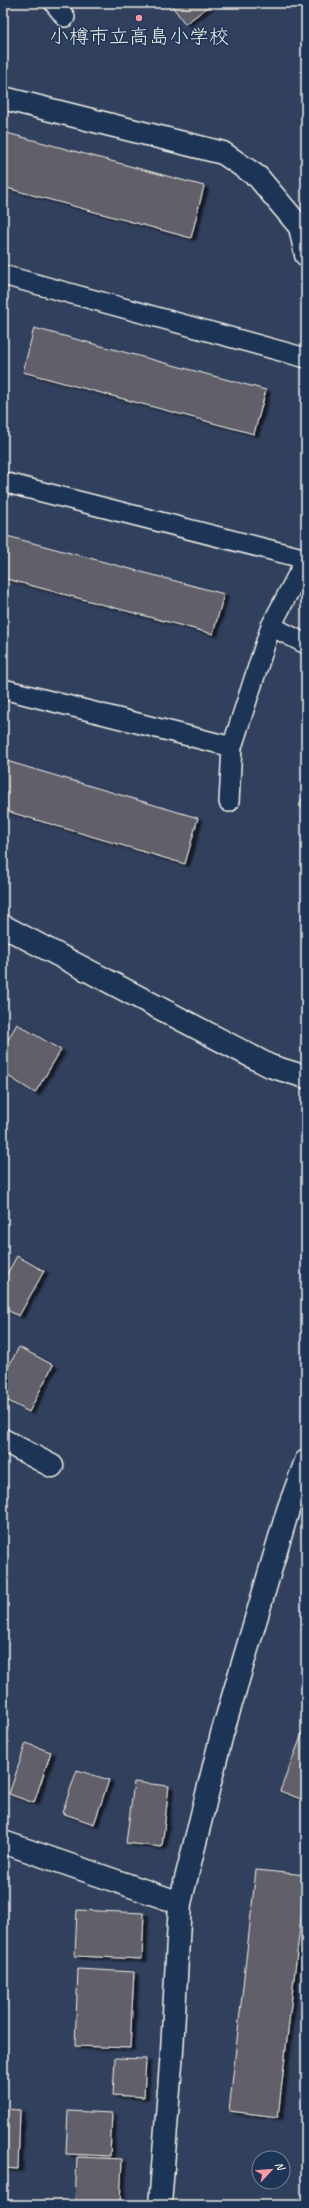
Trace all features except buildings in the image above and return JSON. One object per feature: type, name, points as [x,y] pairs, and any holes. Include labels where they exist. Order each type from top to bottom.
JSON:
[{"type":"street","points":[[3,98],[223,153],[258,177],[300,227],[306,255]]},
{"type":"street","points":[[3,926],[270,1066],[306,1077]]},
{"type":"street","points":[[3,1440],[52,1466]]},
{"type":"street","points":[[160,2205],[172,2051],[180,1903],[222,1734],[288,1510],[306,1461]]},
{"type":"street","points":[[3,1842],[180,1903]]},
{"type":"lane","points":[[3,275],[306,358]]},
{"type":"lane","points":[[3,482],[306,559],[271,626],[232,747],[228,802]]},
{"type":"lane","points":[[271,626],[306,644]]},
{"type":"lane","points":[[3,689],[232,747]]},
{"type":"place","name":"小樽市立高島小学校","points":[[139,18]]}]
